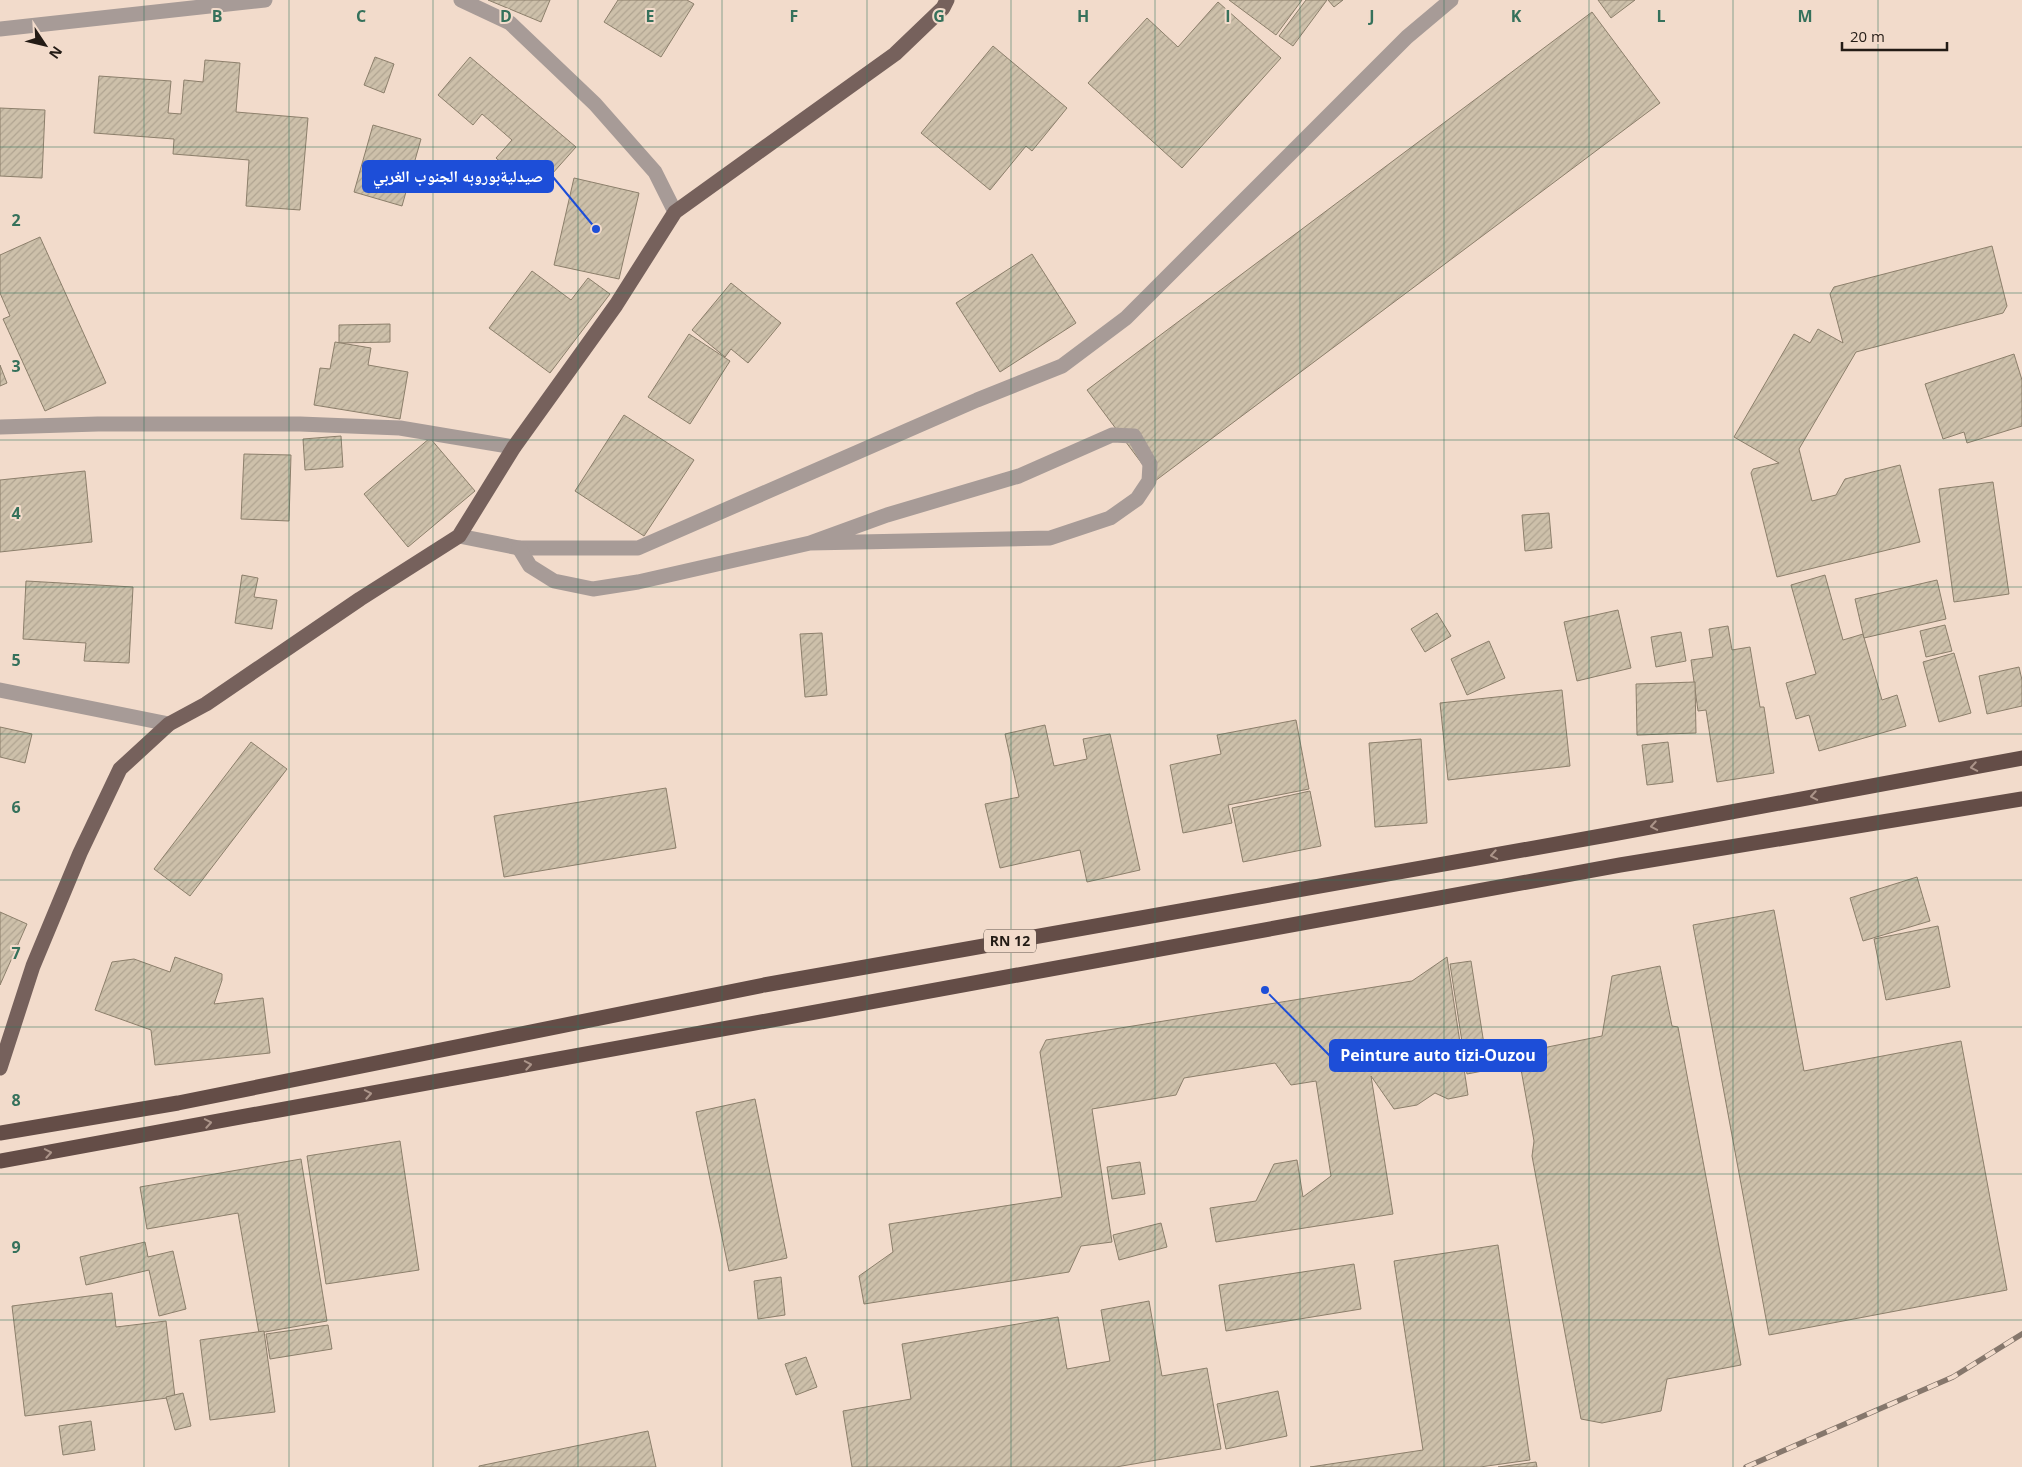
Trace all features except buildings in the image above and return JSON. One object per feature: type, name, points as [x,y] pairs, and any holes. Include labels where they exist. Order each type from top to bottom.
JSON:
[{"type":"highway","name":"RN 12","points":[[0,1134],[178,1102],[764,985],[2022,758]]},
{"type":"highway","name":"RN 12","points":[[0,1161],[1600,869],[2022,799]]},
{"type":"main road","points":[[0,1068],[33,966],[80,854],[120,769],[169,724],[206,704],[360,598],[459,536],[514,447],[616,305],[675,212],[894,54],[943,8],[947,0]]},
{"type":"street","points":[[0,29],[265,0]]},
{"type":"street","points":[[461,0],[510,23],[596,104],[656,172],[675,212]]},
{"type":"street","points":[[459,536],[519,548],[638,548],[977,400],[1062,366],[1126,318],[1407,37],[1451,0]]},
{"type":"street","points":[[0,427],[98,424],[309,424],[400,428],[514,447]]},
{"type":"street","points":[[519,548],[530,566],[554,581],[593,590],[638,582],[810,543],[887,515],[1019,476],[1112,435],[1134,436],[1150,464],[1149,481],[1137,499],[1110,518],[1050,538],[810,543]]},
{"type":"street","points":[[0,690],[169,724]]},
{"type":"railway","points":[[1746,1467],[1953,1377],[2022,1334]]},
{"type":"place","name":"صيدليةبوروبه الجنوب الغربي","points":[[596,229]]},
{"type":"place","name":"Peinture auto tizi-Ouzou","points":[[1265,990]]}]
